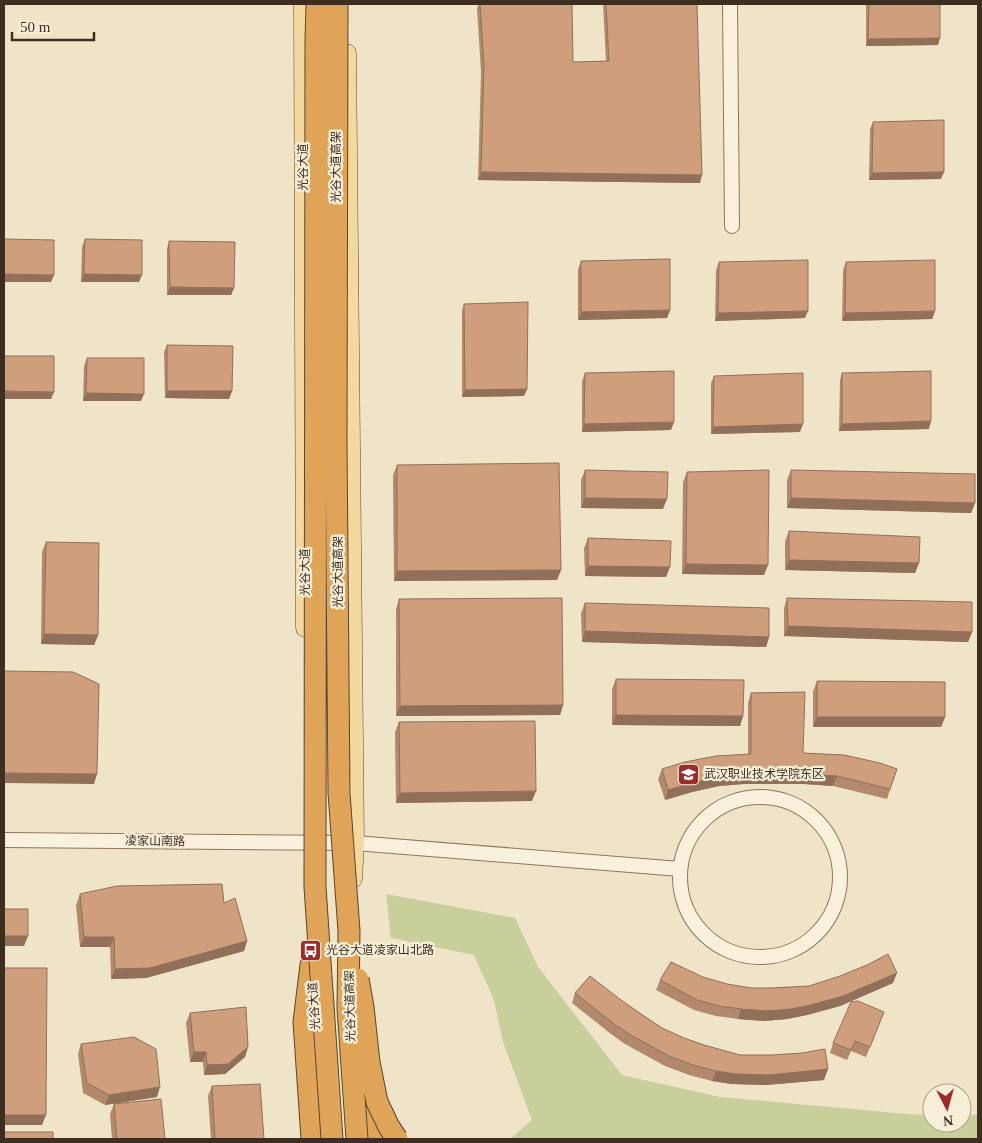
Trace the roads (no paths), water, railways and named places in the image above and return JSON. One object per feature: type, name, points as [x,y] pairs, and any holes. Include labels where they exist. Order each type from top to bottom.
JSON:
[{"type":"highway","name":"光谷大道高架","points":[[317,4],[315,878],[332,1139]]},
{"type":"highway","name":"光谷大道高架","points":[[336,4],[336,421],[339,793],[349,931],[348,1008],[357,1139]]},
{"type":"highway","points":[[349,931],[364,1007],[369,1062],[375,1093],[382,1114],[397,1139]]},
{"type":"highway","points":[[311,965],[304,1022],[315,1134]]},
{"type":"highway","points":[[358,1095],[379,1139]]},
{"type":"main road","name":"光谷大道","points":[[303,4],[306,887],[311,965]]},
{"type":"main road","points":[[347,4],[355,843],[352,892],[353,999],[362,1139]]},
{"type":"street","points":[[730,4],[732,226]]},
{"type":"street","points":[[752,796],[780,798],[806,810],[826,829],[838,854],[841,879],[836,904],[823,927],[817,933],[804,944],[781,954],[755,957],[730,951],[722,947],[708,938],[691,919],[681,895],[680,869],[687,842],[703,820],[726,804],[752,796]]},
{"type":"street","name":"凌家山南路","points":[[4,840],[355,843],[680,869]]},
{"type":"place","name":"武汉职业技术学院东区","points":[[688,774]]},
{"type":"place","name":"光谷大道凌家山北路","points":[[310,950]]}]
